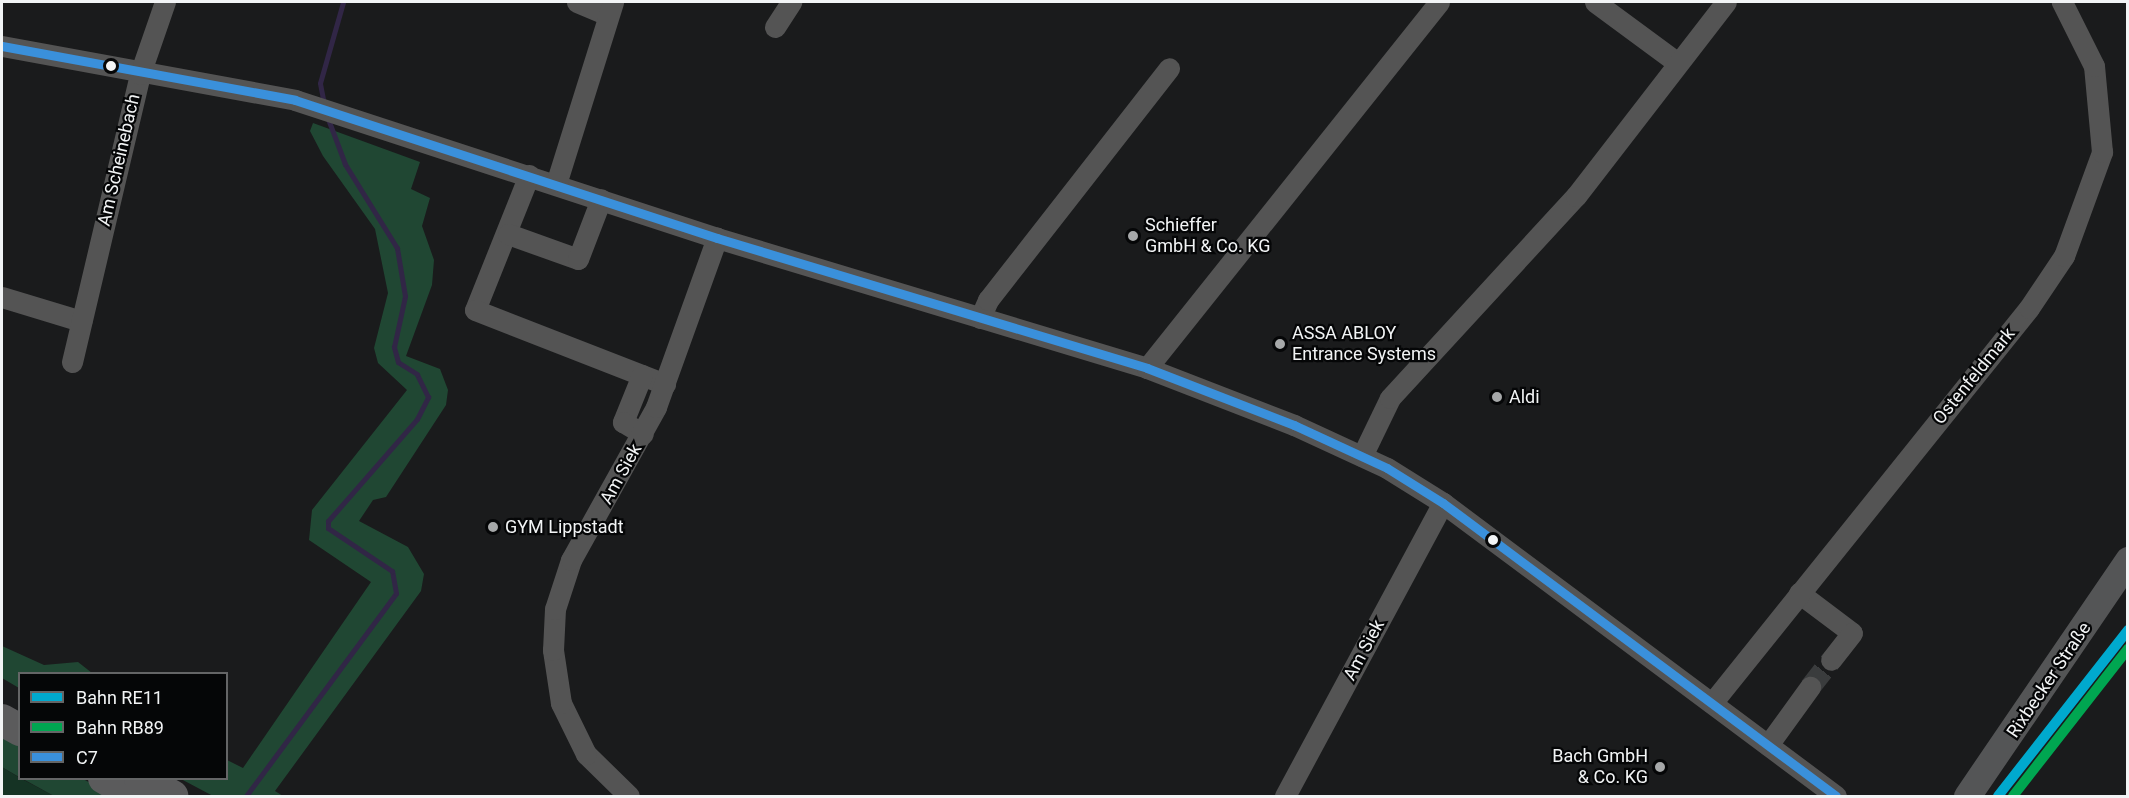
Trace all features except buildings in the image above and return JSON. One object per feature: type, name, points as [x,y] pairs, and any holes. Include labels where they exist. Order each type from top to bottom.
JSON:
[{"type":"highway","points":[[2,700],[18,709]]},
{"type":"highway","points":[[2,720],[18,729]]},
{"type":"highway","points":[[107,780],[135,796]]},
{"type":"highway","points":[[143,780],[171,796]]},
{"type":"main road","name":"Rixbecker Straße","points":[[1967,796],[2127,560]]},
{"type":"street","name":"Am Scheinebach","points":[[72,362],[140,74],[165,2]]},
{"type":"street","points":[[556,184],[610,8],[577,2]]},
{"type":"street","points":[[776,27],[791,2]]},
{"type":"street","points":[[1147,368],[1439,2]]},
{"type":"street","points":[[1595,2],[1676,61]]},
{"type":"street","points":[[1362,456],[1390,398],[1576,196],[1676,61],[1725,2]]},
{"type":"street","name":"Ostenfeldmark","points":[[1712,703],[2029,308],[2064,256],[2102,152],[2094,66],[2062,2]]},
{"type":"street","points":[[2,46],[316,107],[717,238],[1147,368],[1362,456],[1443,503],[1836,796]]},
{"type":"street","points":[[980,318],[988,300],[1169,68]]},
{"type":"street","points":[[529,175],[478,313],[665,384]]},
{"type":"street","points":[[508,234],[578,259],[600,199]]},
{"type":"street","name":"Am Siek","points":[[629,796],[586,754],[561,703],[553,650],[555,609],[571,560],[643,434],[665,384],[717,238]]},
{"type":"street","points":[[2,297],[81,321]]},
{"type":"street","points":[[642,375],[623,422],[643,434]]},
{"type":"street","name":"Am Siek","points":[[1285,796],[1443,503]]},
{"type":"street","points":[[1799,593],[1852,633],[1831,660]]},
{"type":"street","points":[[1768,745],[1810,687]]},
{"type":"green space","points":[[313,123],[420,162],[411,189],[430,198],[422,226],[434,260],[432,285],[406,356],[440,369],[448,390],[446,405],[386,497],[373,500],[359,521],[408,547],[424,574],[421,591],[275,791],[283,796],[213,796],[183,780],[228,780],[228,760],[243,768],[371,582],[309,540],[312,510],[407,390],[378,363],[374,348],[388,293],[375,229],[323,156],[310,131]]},
{"type":"green space","points":[[2,646],[44,665],[78,662],[91,672],[18,672],[18,687],[2,678]]},
{"type":"green space","points":[[2,732],[18,741],[18,776],[2,767]]},
{"type":"green space","points":[[2,767],[18,777],[18,780],[24,780],[54,796],[2,796]]},
{"type":"green space","points":[[25,780],[85,780],[115,796],[54,796]]},
{"type":"waterway","points":[[324,104],[320,83],[343,2]]},
{"type":"waterway","points":[[246,796],[396,593],[392,571],[328,528],[328,521],[417,419],[428,397],[417,374],[398,362],[394,347],[405,296],[397,248],[345,164],[327,116]]},
{"type":"tunnel","points":[[1810,687],[1831,660]]},
{"type":"rail line","name":"RE11","points":[[1998,796],[2128,630]]},
{"type":"rail line","name":"RB89","points":[[2013,796],[2128,649]]},
{"type":"transit line","name":"C7","points":[[2,46],[295,100],[717,238],[1147,368],[1294,425],[1387,468],[1443,503],[1836,796]]},
{"type":"place","name":"Schieffer GmbH & Co. KG","points":[[1133,236]]},
{"type":"place","name":"ASSA ABLOY Entrance Systems","points":[[1280,344]]},
{"type":"place","name":"Aldi","points":[[1497,397]]},
{"type":"place","name":"GYM Lippstadt","points":[[493,527]]},
{"type":"place","name":"Bach GmbH & Co. KG","points":[[1660,767]]}]
